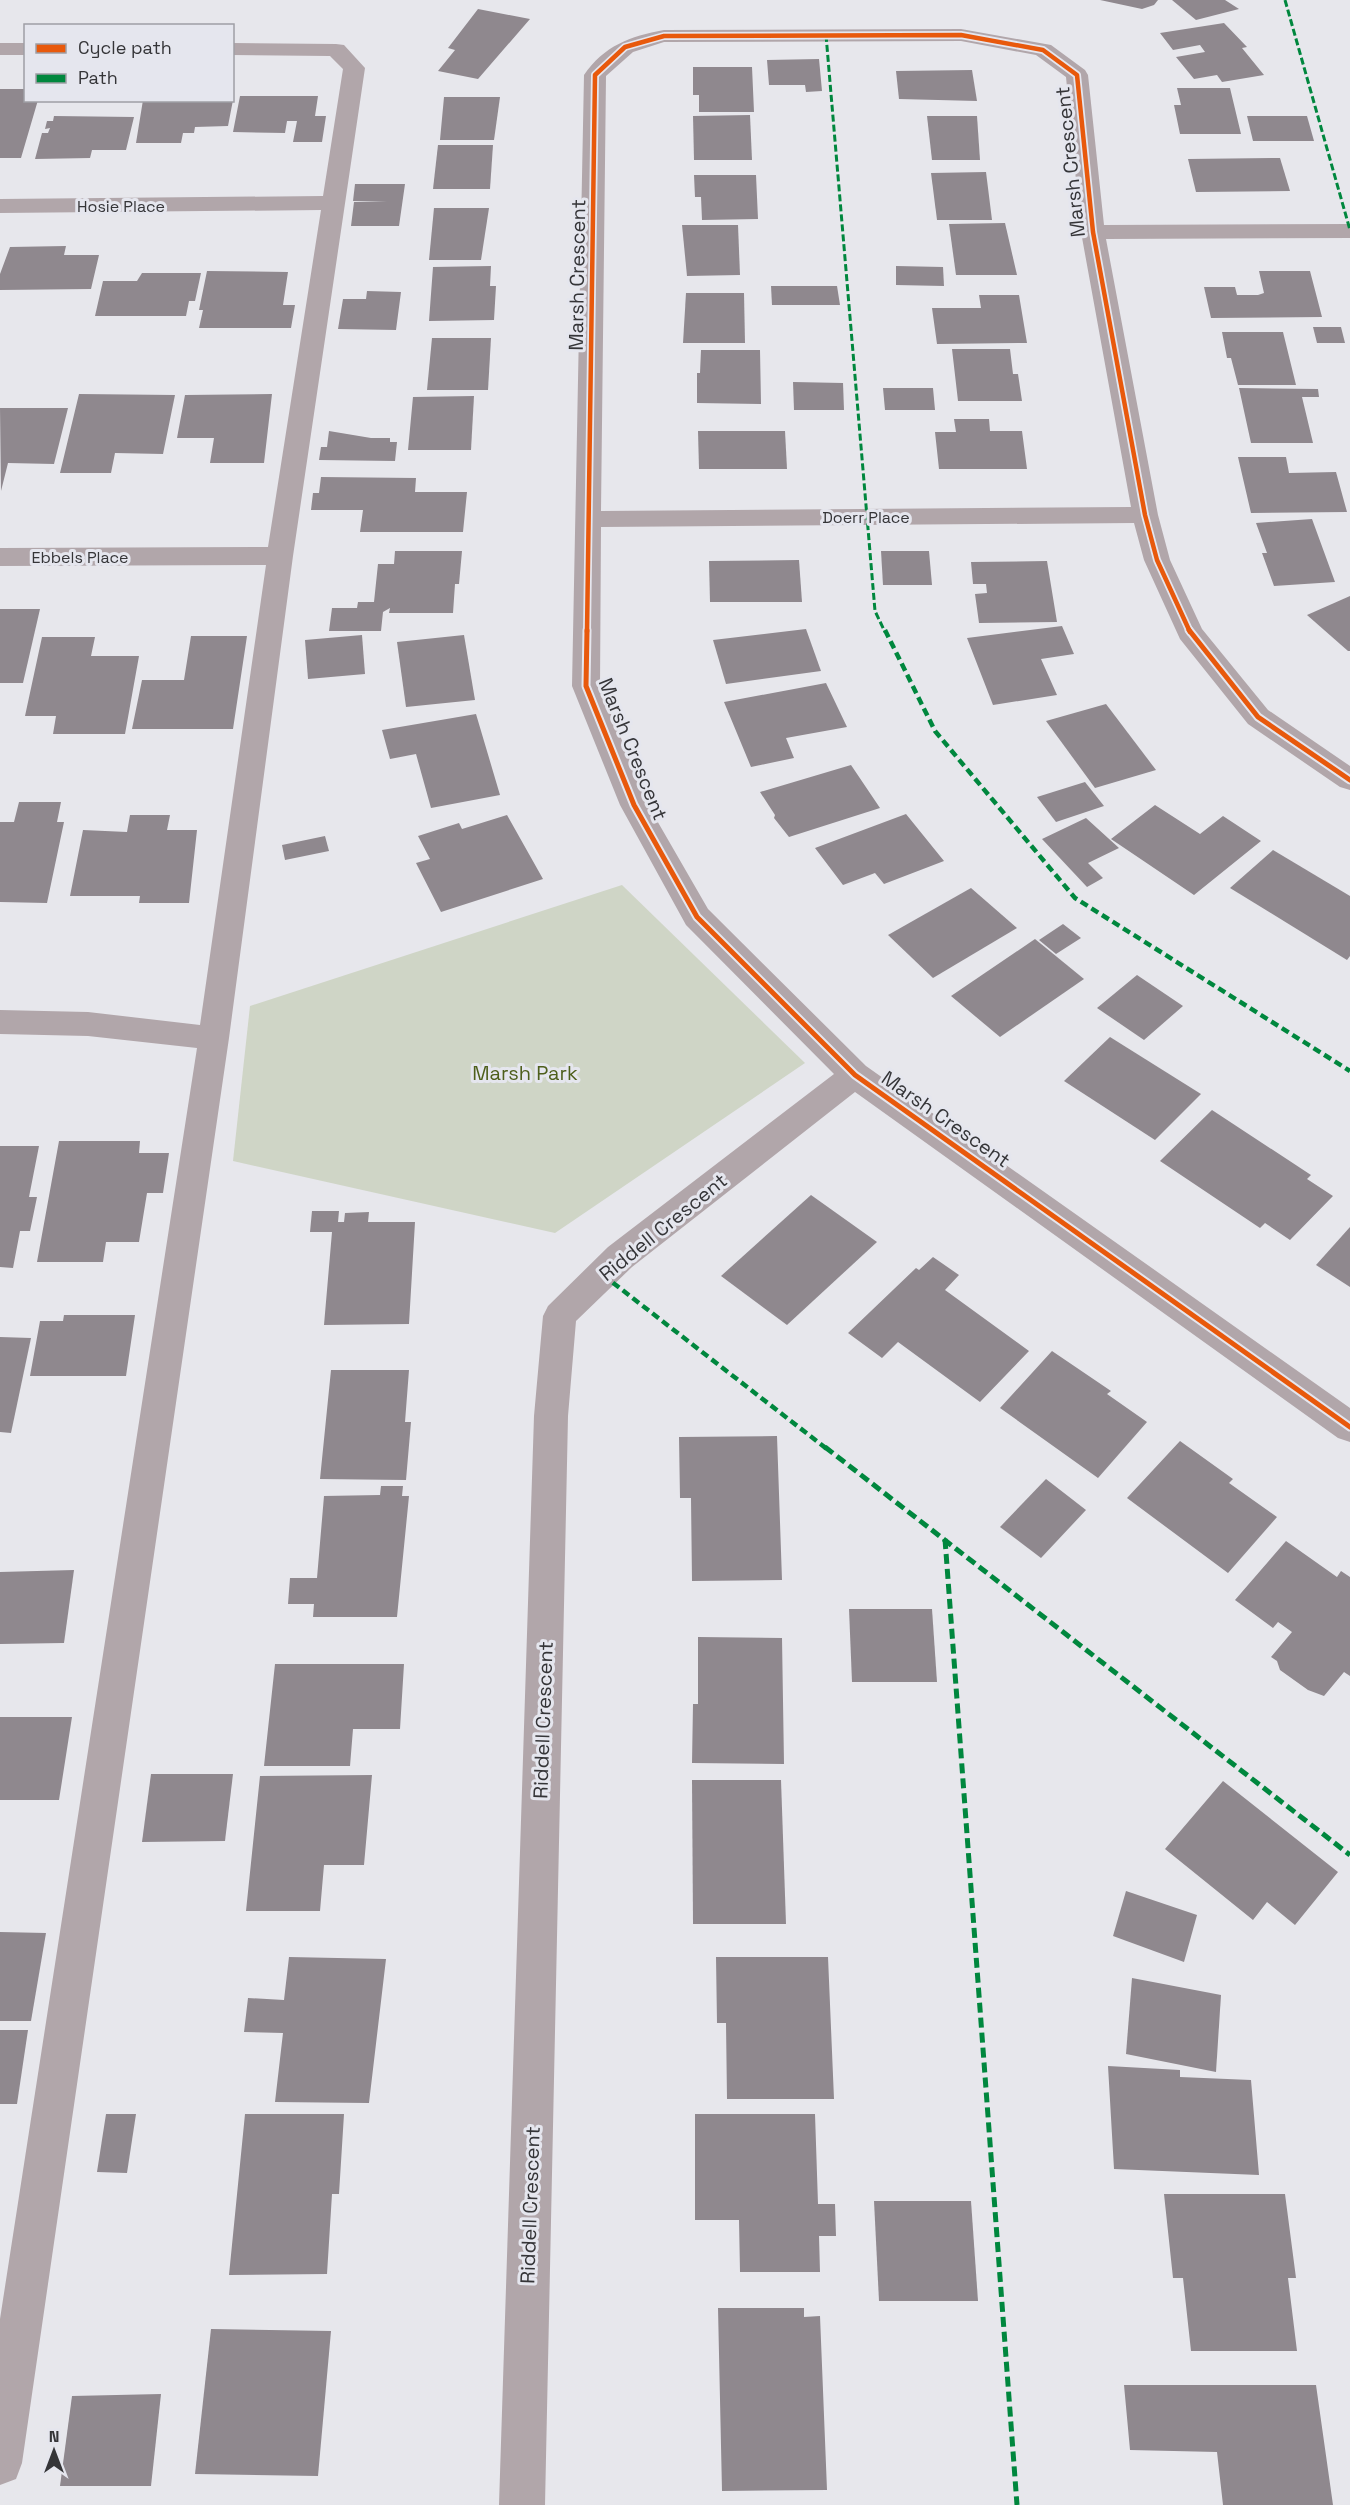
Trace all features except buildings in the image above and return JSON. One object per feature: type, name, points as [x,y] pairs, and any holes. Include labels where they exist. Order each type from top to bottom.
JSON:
[{"type":"street","name":"Marsh Crescent","points":[[1350,780],[1258,717],[1190,633],[1157,560],[1145,514],[1093,232],[1077,75],[1043,50],[961,35],[664,36],[630,43],[612,55],[595,75],[595,207],[587,519],[586,686],[634,805],[697,917],[855,1075],[1350,1427]]},
{"type":"street","points":[[0,49],[24,49]]},
{"type":"street","points":[[0,2463],[214,1038],[279,556],[354,68],[336,50],[234,49]]},
{"type":"street","name":"Hosie Place","points":[[0,206],[242,206],[335,203]]},
{"type":"street","name":"Marsh Crescent","points":[[1093,232],[1350,231]]},
{"type":"street","name":"Doerr Place","points":[[587,519],[1145,514]]},
{"type":"street","name":"Ebbels Place","points":[[0,557],[279,556]]},
{"type":"street","points":[[0,1022],[88,1024],[214,1038]]},
{"type":"street","name":"Riddell Crescent","points":[[522,2505],[551,1416],[560,1316],[620,1257],[855,1075]]},
{"type":"green space","name":"Marsh Park","points":[[622,885],[805,1063],[555,1233],[233,1161],[250,1006]]},
{"type":"marked path","points":[[1285,0],[1350,230]]},
{"type":"marked path","points":[[826,35],[875,611],[935,731],[1075,898],[1350,1071]]},
{"type":"marked path","points":[[603,1275],[1350,1855]]},
{"type":"marked path","points":[[945,1539],[1017,2505]]},
{"type":"cycle path","points":[[1350,780],[1258,717],[1190,633],[1157,560],[1145,515],[1093,232],[1077,75],[1043,50],[961,35],[664,36],[625,47],[604,65],[595,75],[586,686],[634,805],[697,917],[855,1075],[1350,1427]]}]
